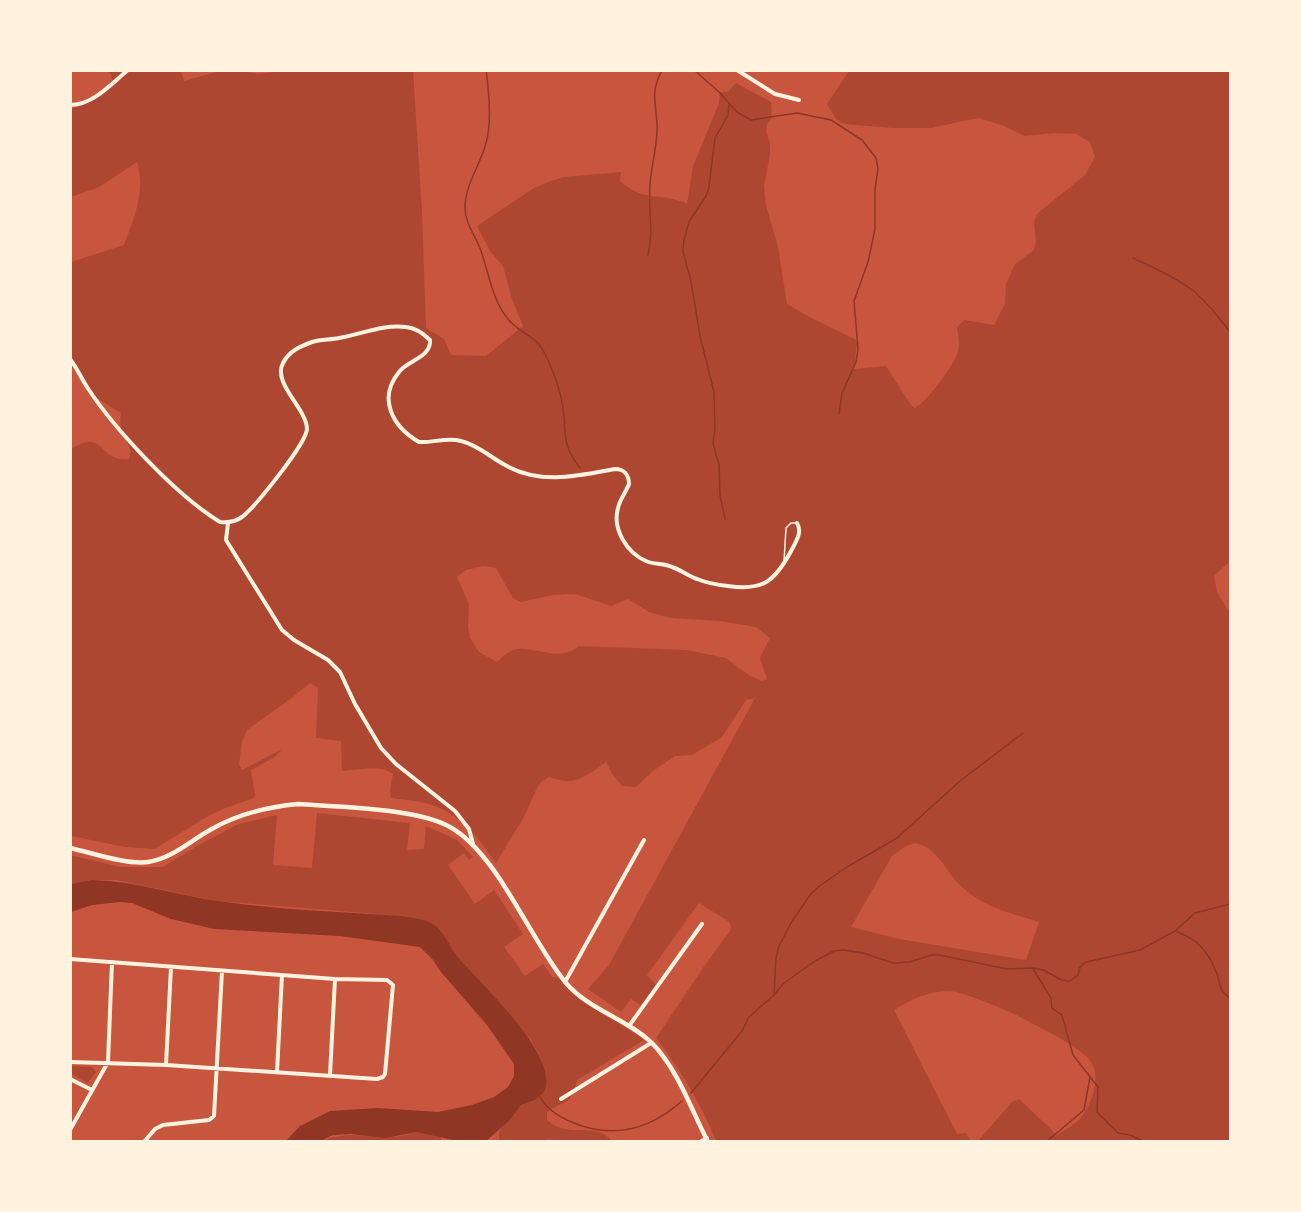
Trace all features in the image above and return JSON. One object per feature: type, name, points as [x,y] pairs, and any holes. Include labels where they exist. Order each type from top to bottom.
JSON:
[{"type":"street","points":[[70,105],[79,105],[92,99],[128,70]]},
{"type":"street","points":[[737,70],[775,94],[799,99]]},
{"type":"street","points":[[70,359],[104,409],[147,458],[182,492],[220,522],[228,523],[242,516],[300,447],[307,428],[283,382],[280,371],[282,364],[290,354],[315,341],[338,339],[390,326],[410,327],[430,340],[429,350],[399,371],[392,382],[388,407],[394,420],[410,437],[427,443],[451,439],[460,440],[492,456],[513,470],[544,477],[562,478],[615,469],[622,471],[627,474],[629,483],[616,516],[620,532],[629,549],[644,561],[655,565],[670,565],[697,579],[748,589],[766,582],[783,565],[799,534],[797,523]]},
{"type":"street","points":[[228,523],[226,540],[282,630],[294,640],[328,660],[340,672],[371,734],[381,748],[412,778],[454,811],[469,829],[473,845]]},
{"type":"street","points":[[70,848],[127,861],[149,862],[165,858],[213,828],[246,814],[298,804],[421,816],[452,828],[473,845],[498,879],[565,982],[587,1002],[629,1026],[651,1043],[680,1084],[708,1140],[700,1142]]},
{"type":"street","points":[[565,982],[644,840]]},
{"type":"street","points":[[629,1026],[702,924]]},
{"type":"street","points":[[70,959],[390,981],[393,985],[385,1074],[380,1078],[108,1062],[70,1062]]},
{"type":"street","points":[[70,1130],[108,1062],[112,962]]},
{"type":"street","points":[[166,1065],[171,967]]},
{"type":"street","points":[[144,1142],[154,1130],[163,1125],[186,1124],[212,1119],[218,1069],[222,971]]},
{"type":"street","points":[[277,1072],[282,975]]},
{"type":"street","points":[[330,1076],[335,979]]},
{"type":"street","points":[[561,1099],[651,1043]]},
{"type":"street","points":[[70,1079],[92,1090]]},
{"type":"lane","points":[[783,565],[786,528],[791,523],[797,523]]},
{"type":"shaded area","points":[[224,70],[258,74],[292,70],[413,71],[422,212],[426,328],[444,339],[451,355],[486,356],[523,326],[512,299],[503,266],[490,251],[477,226],[534,188],[564,177],[621,172],[620,181],[629,188],[646,195],[669,198],[687,204],[693,166],[719,103],[720,92],[728,92],[736,83],[771,102],[772,118],[767,124],[766,131],[770,143],[770,155],[764,186],[766,205],[778,247],[787,304],[855,339],[857,343],[854,369],[886,366],[915,408],[932,391],[956,357],[959,345],[957,327],[964,320],[994,325],[1005,304],[1006,284],[1015,264],[1034,250],[1036,242],[1034,221],[1038,213],[1085,175],[1095,157],[1090,142],[1076,134],[1054,133],[1025,136],[1004,126],[978,118],[931,128],[845,124],[836,119],[827,104],[849,71],[1230,71],[1230,561],[1214,576],[1217,592],[1230,613],[1230,1141],[978,1141],[1012,1102],[1019,1099],[1057,1135],[1078,1121],[1089,1105],[1095,1088],[1094,1070],[1086,1056],[1072,1046],[1016,1015],[964,994],[941,991],[927,994],[894,1010],[957,1134],[966,1133],[971,1141],[716,1141],[690,1088],[656,1038],[730,931],[731,926],[728,921],[699,903],[647,975],[658,987],[644,1007],[631,999],[621,1012],[588,989],[609,965],[755,698],[746,700],[722,737],[692,755],[675,756],[653,771],[636,787],[622,786],[606,762],[573,781],[549,777],[541,782],[524,817],[496,863],[458,819],[442,809],[417,801],[391,798],[393,774],[375,768],[342,771],[341,741],[316,738],[318,688],[310,683],[247,730],[242,742],[239,764],[242,770],[282,749],[275,757],[251,770],[254,798],[203,819],[155,849],[125,847],[71,836],[71,449],[82,443],[96,443],[111,456],[119,459],[129,459],[131,451],[121,428],[121,413],[92,395],[71,359],[71,262],[124,245],[135,215],[139,194],[137,162],[99,187],[71,197],[71,109],[99,94],[112,80],[111,74],[107,71],[181,71],[184,81]],"holes":[[[483,566],[496,568],[513,598],[521,602],[553,595],[575,594],[611,606],[628,599],[649,612],[671,618],[720,621],[756,627],[770,638],[760,658],[767,679],[762,681],[750,676],[726,658],[687,650],[579,646],[571,651],[554,654],[520,649],[511,651],[497,662],[479,652],[470,638],[469,604],[457,577],[466,570]],[[915,843],[923,845],[936,855],[956,881],[979,900],[1039,922],[1026,960],[899,939],[851,927],[892,856],[906,846]]]},
{"type":"shaded area","points":[[317,813],[410,823],[407,850],[424,849],[426,826],[457,840],[473,857],[469,860],[464,853],[448,865],[475,904],[494,890],[523,934],[504,947],[525,976],[543,964],[552,977],[562,978],[584,999],[644,1040],[577,1080],[570,1099],[547,1112],[547,1120],[555,1126],[598,1132],[612,1141],[561,1142],[548,1139],[547,1142],[499,1141],[499,1131],[515,1112],[528,1102],[535,1100],[546,1078],[541,1059],[531,1040],[458,957],[438,928],[401,916],[217,901],[116,880],[92,880],[71,884],[70,855],[121,867],[163,867],[236,825],[277,815],[273,865],[312,868]]},
{"type":"shaded area","points":[[92,880],[124,883],[241,904],[401,916],[429,922],[440,930],[458,957],[516,1021],[530,1041],[541,1060],[546,1077],[544,1092],[535,1100],[521,1105],[509,1121],[486,1141],[457,1141],[417,1132],[385,1138],[351,1134],[333,1135],[320,1141],[286,1141],[300,1126],[330,1111],[378,1108],[438,1112],[472,1105],[494,1097],[508,1087],[514,1076],[514,1064],[487,1025],[420,947],[340,936],[214,929],[171,919],[132,903],[92,905],[71,912],[71,884]]},
{"type":"shaded area","points":[[71,1066],[92,1067],[96,1072],[88,1083],[71,1074]]},
{"type":"shaded area","points":[[417,1132],[440,1136],[442,1141],[320,1142],[345,1136],[392,1137]]},
{"type":"waterway","points":[[486,70],[489,107],[488,135],[467,191],[465,214],[503,312],[513,324],[538,343],[549,362],[561,396],[567,446],[580,468]]},
{"type":"waterway","points":[[648,255],[651,237],[650,185],[657,132],[655,91],[662,70]]},
{"type":"waterway","points":[[694,70],[737,112],[751,120],[797,113],[831,120],[862,140],[876,158],[878,169],[875,189],[875,229],[868,262],[854,301],[858,349],[856,362],[842,393],[839,414]]},
{"type":"waterway","points":[[725,519],[720,495],[719,465],[713,443],[714,392],[683,252],[689,222],[706,196],[709,187],[715,138],[728,115],[729,105]]},
{"type":"waterway","points":[[1133,258],[1194,291],[1230,332]]},
{"type":"waterway","points":[[774,994],[779,946],[810,895],[847,867],[897,838],[960,781],[1023,733]]},
{"type":"waterway","points":[[691,1093],[742,1031],[749,1017],[784,983],[815,961],[834,951],[863,953],[893,963],[910,962],[931,955],[939,955],[1007,969],[1033,968],[1070,981],[1078,975],[1080,967],[1086,962],[1140,950],[1175,931],[1195,913],[1230,904]]},
{"type":"waterway","points":[[1175,931],[1202,947],[1214,966],[1222,991],[1230,998]]},
{"type":"waterway","points":[[1033,969],[1051,998],[1052,1008],[1062,1015],[1073,1055],[1098,1087],[1097,1112],[1118,1133],[1130,1135],[1145,1142]]},
{"type":"waterway","points":[[1046,1142],[1084,1110],[1090,1077]]},
{"type":"waterway","points":[[540,1097],[553,1111],[569,1121],[585,1127],[614,1131],[642,1126],[682,1101]]}]
